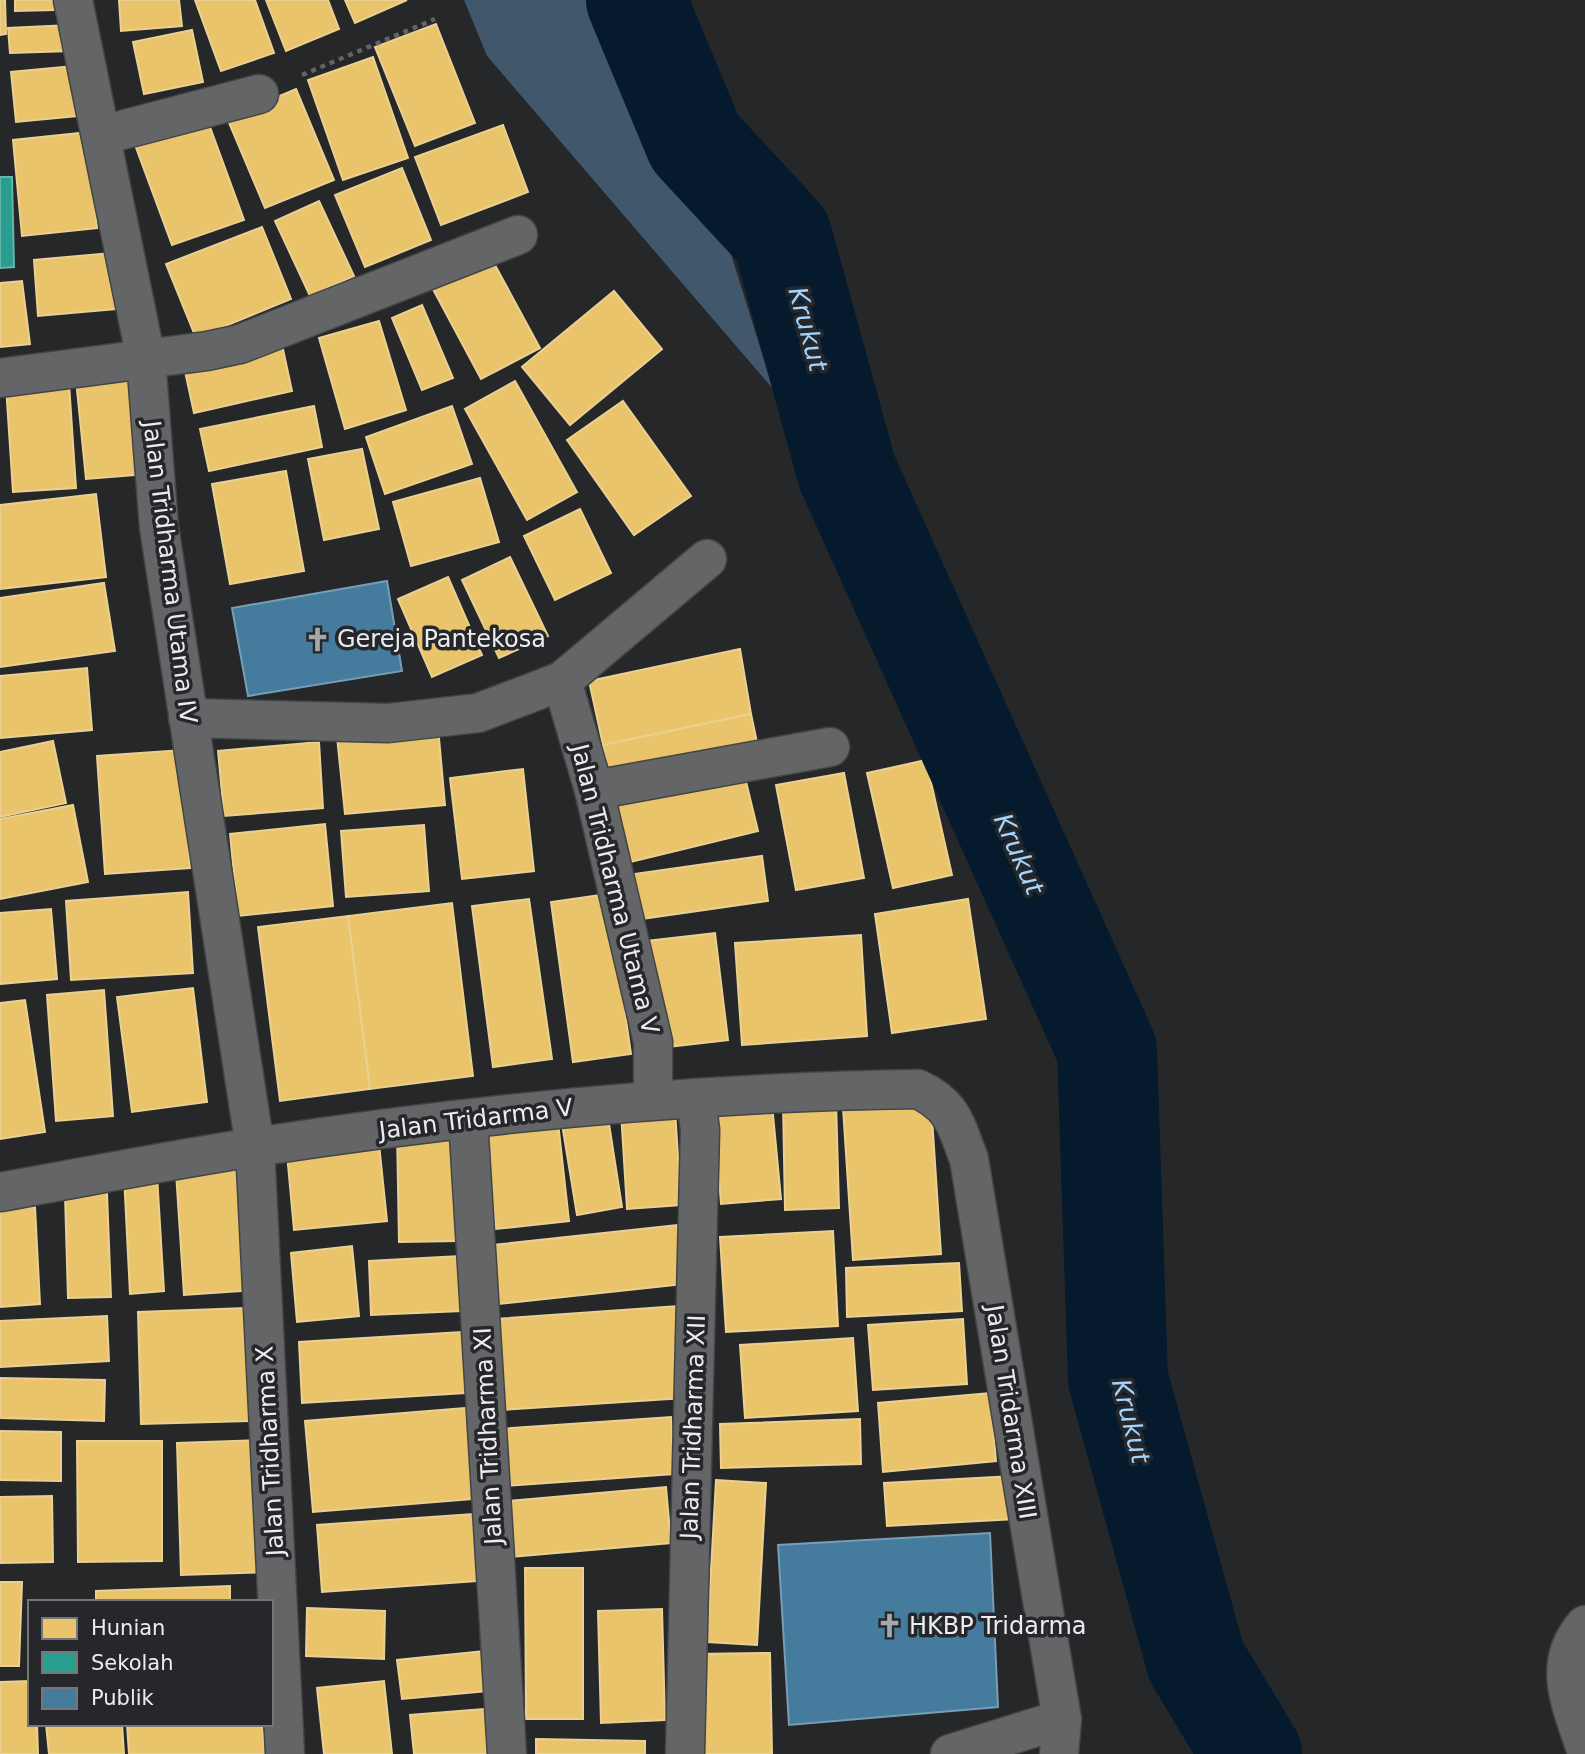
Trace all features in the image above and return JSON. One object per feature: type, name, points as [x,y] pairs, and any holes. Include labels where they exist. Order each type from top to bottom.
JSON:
[{"type":"street","name":"Jalan Tridharma Utama IV","points":[[73,0],[103,135],[146,359],[159,527],[255,1147]]},
{"type":"street","points":[[103,135],[259,94]]},
{"type":"street","points":[[0,378],[207,352],[240,344],[518,235]]},
{"type":"street","points":[[188,718],[388,723],[478,713],[562,681],[708,559]]},
{"type":"street","name":"Jalan Tridharma Utama V","points":[[562,681],[594,790],[653,1042],[653,1100]]},
{"type":"street","points":[[594,790],[830,747]]},
{"type":"street","name":"Jalan Tridarma V","points":[[0,1192],[255,1147],[468,1119],[653,1100],[918,1088],[937,1097],[949,1108]]},
{"type":"street","name":"Jalan Tridharma XII","points":[[685,1754],[699,1157],[696,1100]]},
{"type":"street","name":"Jalan Tridarma XIII","points":[[949,1108],[968,1159],[1060,1737]]},
{"type":"street","name":"Jalan Tridharma XI","points":[[468,1119],[507,1754]]},
{"type":"street","name":"Jalan Tridharma X","points":[[255,1147],[285,1754]]},
{"type":"street","points":[[1585,1625],[1572,1641],[1565,1683],[1585,1747]]},
{"type":"street","points":[[950,1754],[1060,1737]]},
{"type":"path","points":[[259,94],[435,19]]},
{"type":"shaded area","points":[[464,0],[652,0],[773,389],[487,56]]},
{"type":"building: Hunian","points":[[0,0],[5,0],[6,34],[0,35]]},
{"type":"building: Hunian","points":[[15,0],[55,0],[55,10],[15,11]]},
{"type":"building: Hunian","points":[[119,0],[179,0],[182,26],[121,31]]},
{"type":"building: Hunian","points":[[195,0],[255,0],[274,53],[221,71]]},
{"type":"building: Hunian","points":[[266,0],[328,0],[339,29],[286,51]]},
{"type":"building: Hunian","points":[[345,0],[407,0],[355,23]]},
{"type":"building: Hunian","points":[[436,24],[475,123],[415,146],[375,47]]},
{"type":"building: Hunian","points":[[69,25],[71,51],[10,53],[8,28]]},
{"type":"building: Hunian","points":[[192,30],[203,82],[144,94],[133,42]]},
{"type":"building: Hunian","points":[[373,57],[408,158],[343,180],[308,80]]},
{"type":"building: Hunian","points":[[73,66],[77,116],[16,122],[11,72]]},
{"type":"building: Hunian","points":[[296,89],[334,180],[265,208],[227,118]]},
{"type":"building: Hunian","points":[[206,116],[244,220],[172,245],[134,142]]},
{"type":"building: Hunian","points":[[503,125],[528,192],[441,225],[415,157]]},
{"type":"building: Hunian","points":[[88,132],[97,228],[22,236],[13,140]]},
{"type":"building: Hunian","points":[[402,168],[431,240],[365,267],[335,195]]},
{"type":"building: Hunian","points":[[319,201],[354,276],[310,296],[275,221]]},
{"type":"building: Hunian","points":[[262,227],[291,299],[196,338],[166,264]]},
{"type":"building: Hunian","points":[[111,253],[116,309],[38,316],[34,260]]},
{"type":"building: Hunian","points":[[489,254],[540,348],[481,379],[427,278]]},
{"type":"building: Hunian","points":[[22,281],[30,344],[0,347],[0,283]]},
{"type":"building: Hunian","points":[[614,291],[662,349],[570,425],[522,367]]},
{"type":"building: Hunian","points":[[422,305],[453,378],[422,390],[392,318]]},
{"type":"building: Hunian","points":[[379,321],[406,410],[345,429],[319,338]]},
{"type":"building: Hunian","points":[[281,340],[292,391],[194,413],[183,362]]},
{"type":"building: Hunian","points":[[137,374],[147,474],[86,479],[76,380]]},
{"type":"building: Hunian","points":[[515,381],[577,492],[527,520],[465,409]]},
{"type":"building: Hunian","points":[[69,383],[76,488],[13,492],[6,386]]},
{"type":"building: Hunian","points":[[623,401],[691,496],[634,535],[567,440]]},
{"type":"building: Hunian","points":[[314,406],[322,447],[209,471],[200,429]]},
{"type":"building: Hunian","points":[[452,406],[472,464],[385,494],[366,437]]},
{"type":"building: Hunian","points":[[362,449],[379,529],[324,540],[308,459]]},
{"type":"building: Hunian","points":[[286,471],[304,571],[230,584],[212,484]]},
{"type":"building: Hunian","points":[[480,478],[499,542],[411,566],[393,502]]},
{"type":"building: Hunian","points":[[96,494],[106,577],[0,589],[0,505]]},
{"type":"building: Hunian","points":[[580,509],[611,573],[555,600],[524,536]]},
{"type":"building: Hunian","points":[[510,557],[548,636],[499,658],[462,580]]},
{"type":"building: Hunian","points":[[448,577],[482,655],[432,677],[398,599]]},
{"type":"building: Hunian","points":[[104,583],[115,651],[0,667],[0,598]]},
{"type":"building: Hunian","points":[[740,649],[751,714],[603,745],[589,681]]},
{"type":"building: Hunian","points":[[87,668],[92,730],[0,738],[0,676]]},
{"type":"building: Hunian","points":[[751,714],[759,752],[611,782],[603,745]]},
{"type":"building: Hunian","points":[[438,727],[445,805],[345,814],[337,737]]},
{"type":"building: Hunian","points":[[53,741],[66,803],[0,817],[0,752]]},
{"type":"building: Hunian","points":[[319,742],[323,808],[224,816],[218,751]]},
{"type":"building: Hunian","points":[[183,750],[190,868],[105,874],[97,756]]},
{"type":"building: Hunian","points":[[926,760],[952,875],[893,888],[867,773]]},
{"type":"building: Hunian","points":[[742,765],[758,831],[622,864],[605,798]]},
{"type":"building: Hunian","points":[[523,769],[534,871],[462,879],[450,778]]},
{"type":"building: Hunian","points":[[844,773],[864,878],[796,890],[776,785]]},
{"type":"building: Hunian","points":[[73,805],[88,882],[0,899],[0,819]]},
{"type":"building: Hunian","points":[[325,824],[333,906],[238,916],[230,834]]},
{"type":"building: Hunian","points":[[424,825],[429,891],[346,897],[341,831]]},
{"type":"building: Hunian","points":[[762,856],[768,901],[641,919],[634,874]]},
{"type":"building: Hunian","points":[[188,892],[193,973],[71,980],[66,901]]},
{"type":"building: Hunian","points":[[608,894],[631,1054],[573,1062],[551,902]]},
{"type":"building: Hunian","points":[[529,899],[552,1059],[493,1067],[472,906]]},
{"type":"building: Hunian","points":[[968,899],[986,1019],[892,1033],[875,914]]},
{"type":"building: Hunian","points":[[452,903],[473,1076],[370,1089],[348,916]]},
{"type":"building: Hunian","points":[[51,909],[57,979],[0,984],[0,913]]},
{"type":"building: Hunian","points":[[348,916],[370,1089],[280,1101],[258,927]]},
{"type":"building: Hunian","points":[[715,933],[728,1040],[660,1048],[647,941]]},
{"type":"building: Hunian","points":[[861,935],[867,1036],[742,1045],[735,943]]},
{"type":"building: Hunian","points":[[193,988],[207,1102],[132,1112],[117,997]]},
{"type":"building: Hunian","points":[[104,990],[113,1116],[56,1121],[47,995]]},
{"type":"building: Hunian","points":[[25,1000],[45,1132],[0,1139],[0,1003]]},
{"type":"building: Hunian","points":[[836,1101],[839,1208],[785,1210],[783,1103]]},
{"type":"building: Hunian","points":[[931,1102],[941,1254],[853,1260],[843,1108]]},
{"type":"building: Hunian","points":[[772,1104],[781,1199],[721,1204],[714,1109]]},
{"type":"building: Hunian","points":[[675,1109],[681,1205],[627,1209],[621,1112]]},
{"type":"building: Hunian","points":[[607,1111],[622,1207],[577,1215],[561,1118]]},
{"type":"building: Hunian","points":[[557,1113],[569,1221],[496,1229],[484,1121]]},
{"type":"building: Hunian","points":[[459,1129],[460,1241],[399,1242],[397,1130]]},
{"type":"building: Hunian","points":[[378,1134],[387,1221],[294,1230],[286,1143]]},
{"type":"building: Hunian","points":[[249,1168],[257,1290],[184,1295],[176,1172]]},
{"type":"building: Hunian","points":[[157,1175],[164,1291],[130,1294],[124,1176]]},
{"type":"building: Hunian","points":[[107,1193],[111,1297],[68,1298],[65,1195]]},
{"type":"building: Hunian","points":[[35,1207],[40,1304],[0,1307],[0,1209]]},
{"type":"building: Hunian","points":[[677,1225],[683,1284],[499,1304],[493,1245]]},
{"type":"building: Hunian","points":[[833,1231],[838,1326],[726,1332],[720,1237]]},
{"type":"building: Hunian","points":[[352,1246],[359,1316],[297,1322],[291,1253]]},
{"type":"building: Hunian","points":[[460,1256],[462,1311],[371,1315],[369,1261]]},
{"type":"building: Hunian","points":[[959,1263],[962,1311],[847,1317],[846,1268]]},
{"type":"building: Hunian","points":[[678,1306],[684,1398],[501,1410],[495,1319]]},
{"type":"building: Hunian","points":[[246,1308],[249,1421],[141,1424],[138,1312]]},
{"type":"building: Hunian","points":[[107,1316],[109,1361],[0,1367],[0,1321]]},
{"type":"building: Hunian","points":[[963,1319],[967,1384],[873,1390],[868,1325]]},
{"type":"building: Hunian","points":[[478,1331],[482,1392],[302,1403],[299,1342]]},
{"type":"building: Hunian","points":[[853,1338],[858,1411],[745,1418],[740,1345]]},
{"type":"building: Hunian","points":[[0,1378],[105,1380],[104,1421],[0,1418]]},
{"type":"building: Hunian","points":[[990,1393],[996,1461],[883,1472],[878,1403]]},
{"type":"building: Hunian","points":[[477,1407],[484,1498],[313,1512],[305,1421]]},
{"type":"building: Hunian","points":[[671,1417],[674,1474],[503,1486],[499,1429]]},
{"type":"building: Hunian","points":[[860,1419],[861,1464],[721,1468],[720,1424]]},
{"type":"building: Hunian","points":[[0,1431],[61,1432],[61,1481],[0,1480]]},
{"type":"building: Hunian","points":[[265,1440],[269,1572],[181,1575],[177,1443]]},
{"type":"building: Hunian","points":[[77,1441],[162,1441],[162,1561],[78,1562]]},
{"type":"building: Hunian","points":[[1013,1476],[1016,1519],[887,1526],[884,1483]]},
{"type":"building: Hunian","points":[[716,1480],[766,1483],[757,1645],[707,1642]]},
{"type":"building: Hunian","points":[[666,1487],[671,1543],[511,1557],[507,1501]]},
{"type":"building: Hunian","points":[[52,1496],[53,1562],[0,1563],[0,1497]]},
{"type":"building: Hunian","points":[[473,1514],[477,1581],[322,1592],[317,1525]]},
{"type":"building: Hunian","points":[[525,1568],[583,1568],[583,1719],[526,1719]]},
{"type":"building: Hunian","points":[[0,1582],[22,1582],[19,1666],[0,1666]]},
{"type":"building: Hunian","points":[[230,1586],[230,1600],[96,1600],[96,1591]]},
{"type":"building: Hunian","points":[[307,1608],[385,1611],[384,1659],[306,1656]]},
{"type":"building: Hunian","points":[[662,1609],[665,1720],[601,1723],[598,1611]]},
{"type":"building: Hunian","points":[[494,1650],[498,1690],[402,1699],[397,1660]]},
{"type":"building: Hunian","points":[[770,1653],[772,1754],[694,1754],[692,1654]]},
{"type":"building: Hunian","points":[[28,1681],[28,1726],[37,1726],[38,1754],[0,1754],[0,1682]]},
{"type":"building: Hunian","points":[[384,1681],[392,1754],[324,1754],[317,1688]]},
{"type":"building: Hunian","points":[[496,1708],[500,1754],[414,1754],[410,1715]]},
{"type":"building: Hunian","points":[[46,1726],[122,1726],[124,1754],[49,1754]]},
{"type":"building: Hunian","points":[[127,1726],[262,1726],[265,1754],[129,1754]]},
{"type":"building: Hunian","points":[[536,1739],[645,1741],[645,1754],[536,1754]]},
{"type":"building: Sekolah","points":[[0,177],[12,177],[14,267],[0,268]]},
{"type":"building: Publik","name":"Gereja Pantekosa","points":[[387,581],[402,671],[248,696],[232,608]]},
{"type":"building: Publik","name":"HKBP Tridarma","points":[[990,1533],[998,1707],[789,1725],[778,1545]]},
{"type":"waterway","name":"Krukut","points":[[636,0],[695,142],[782,236],[847,472],[1107,1050],[1118,1379],[1196,1661],[1252,1754]]},
{"type":"place","name":"Gereja Pantekosa","points":[[317,639]]},
{"type":"place","name":"HKBP Tridarma","points":[[889,1626]]}]
